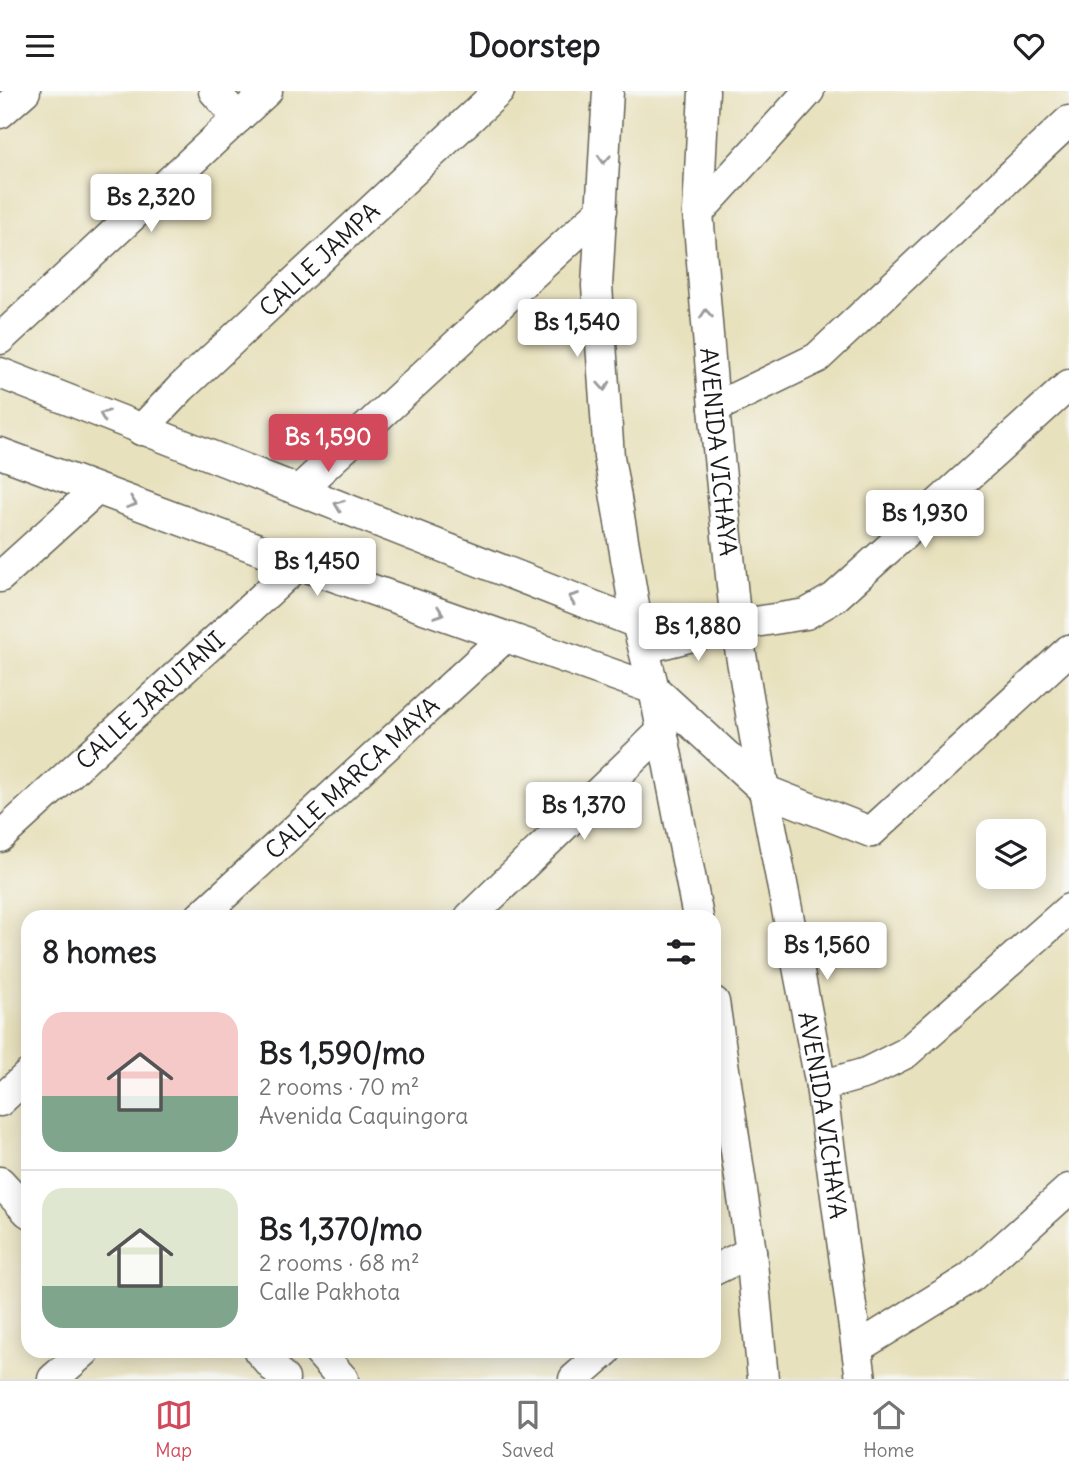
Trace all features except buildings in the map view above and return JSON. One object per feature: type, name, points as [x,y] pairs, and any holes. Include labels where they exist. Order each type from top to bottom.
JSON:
[{"type":"street","points":[[0,113],[24,91]]},
{"type":"street","points":[[214,91],[239,118]]},
{"type":"street","points":[[0,339],[267,91]]},
{"type":"street","name":"CALLE JAMPA","points":[[141,430],[181,388],[499,91]]},
{"type":"street","points":[[608,91],[597,286],[609,457],[641,636],[654,689],[697,910]]},
{"type":"street","name":"AVENIDA VICHAYA","points":[[705,91],[698,213],[736,625],[764,790],[821,1086],[861,1379]]},
{"type":"street","points":[[698,213],[809,91]]},
{"type":"street","points":[[714,408],[817,358],[1069,121]]},
{"type":"street","points":[[299,490],[602,210]]},
{"type":"street","points":[[0,373],[299,490],[641,636],[806,614],[834,598],[1069,385]]},
{"type":"street","points":[[0,453],[299,564],[654,689],[764,790],[871,832],[1069,650]]},
{"type":"street","points":[[0,577],[96,490]]},
{"type":"street","name":"CALLE JARUTANI","points":[[0,837],[299,564]]},
{"type":"street","name":"CALLE MARCA MAYA","points":[[208,910],[505,637]]},
{"type":"street","points":[[477,910],[662,731]]},
{"type":"street","points":[[821,1086],[866,1073],[906,1053],[1069,909]]},
{"type":"street","points":[[721,1049],[751,1252],[763,1379]]},
{"type":"street","points":[[0,1101],[21,1082]]},
{"type":"street","points":[[0,1182],[21,1204]]},
{"type":"street","points":[[857,1348],[971,1278],[1069,1189]]},
{"type":"street","points":[[721,1267],[751,1252]]},
{"type":"street","points":[[53,1379],[77,1358]]},
{"type":"street","points":[[324,1358],[343,1379]]},
{"type":"street","points":[[574,1379],[598,1358]]}]
